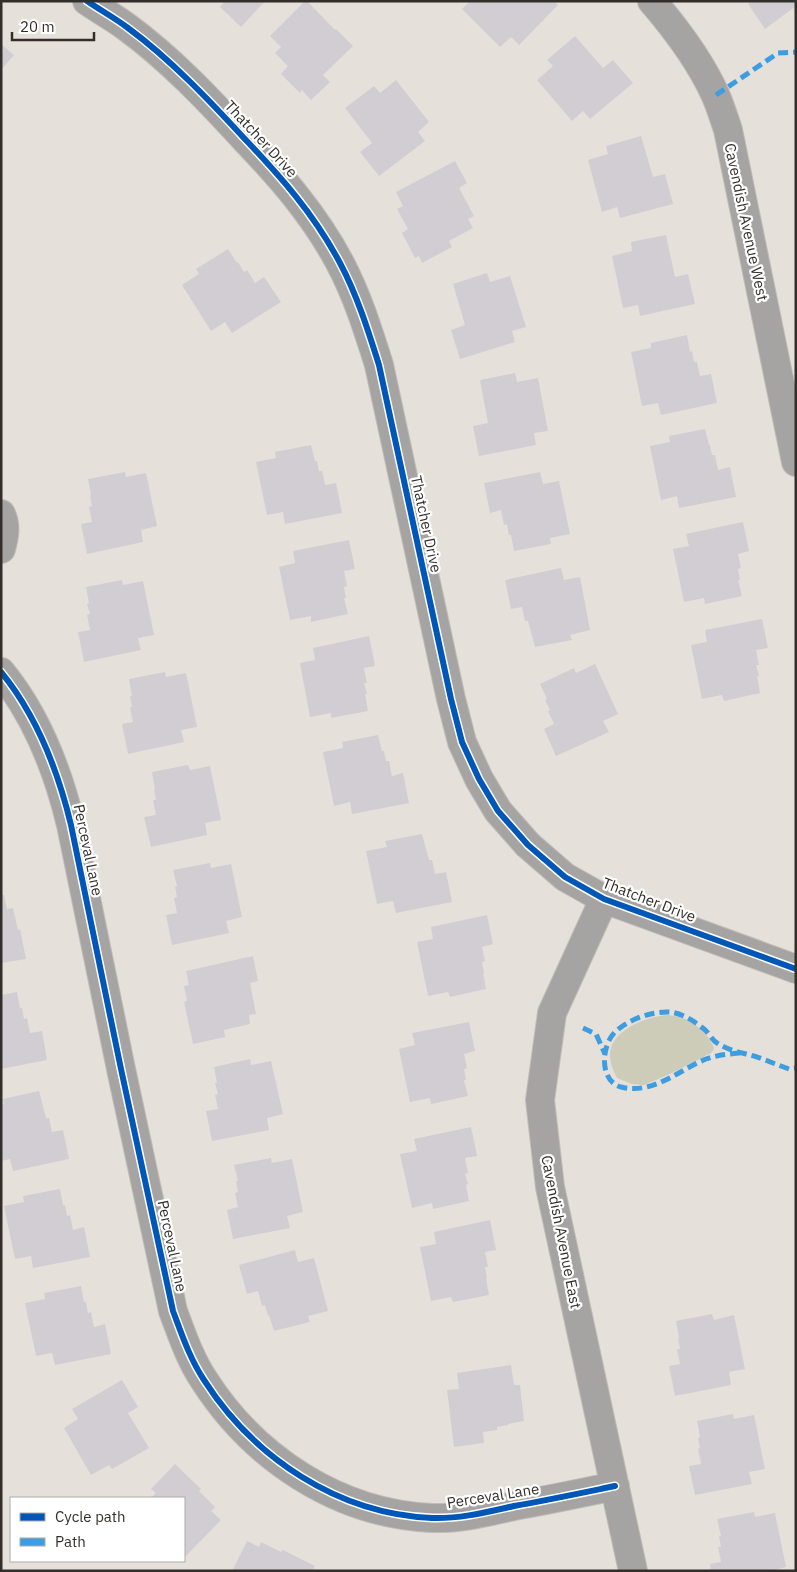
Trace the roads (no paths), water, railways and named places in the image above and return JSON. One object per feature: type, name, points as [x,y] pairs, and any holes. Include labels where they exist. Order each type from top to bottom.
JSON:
[{"type":"street","name":"Thatcher Drive","points":[[86,1],[128,28],[172,65],[227,119],[286,182],[315,221],[340,263],[363,313],[379,365],[450,699],[462,742],[478,779],[498,811],[528,845],[565,877],[604,899],[796,969]]},
{"type":"street","name":"Cavendish Avenue West","points":[[652,1],[678,32],[701,67],[716,95],[728,130],[796,462]]},
{"type":"street","points":[[1,514],[4,519],[5,533],[1,549]]},
{"type":"street","name":"Perceval Lane","points":[[1,672],[31,717],[49,755],[64,795],[173,1311],[185,1345],[204,1380],[227,1411],[253,1440],[282,1464],[310,1483],[362,1505],[394,1513],[432,1518],[472,1515],[615,1486]]},
{"type":"street","name":"Cavendish Avenue East","points":[[604,899],[552,1013],[540,1100],[550,1187],[634,1571]]}]
